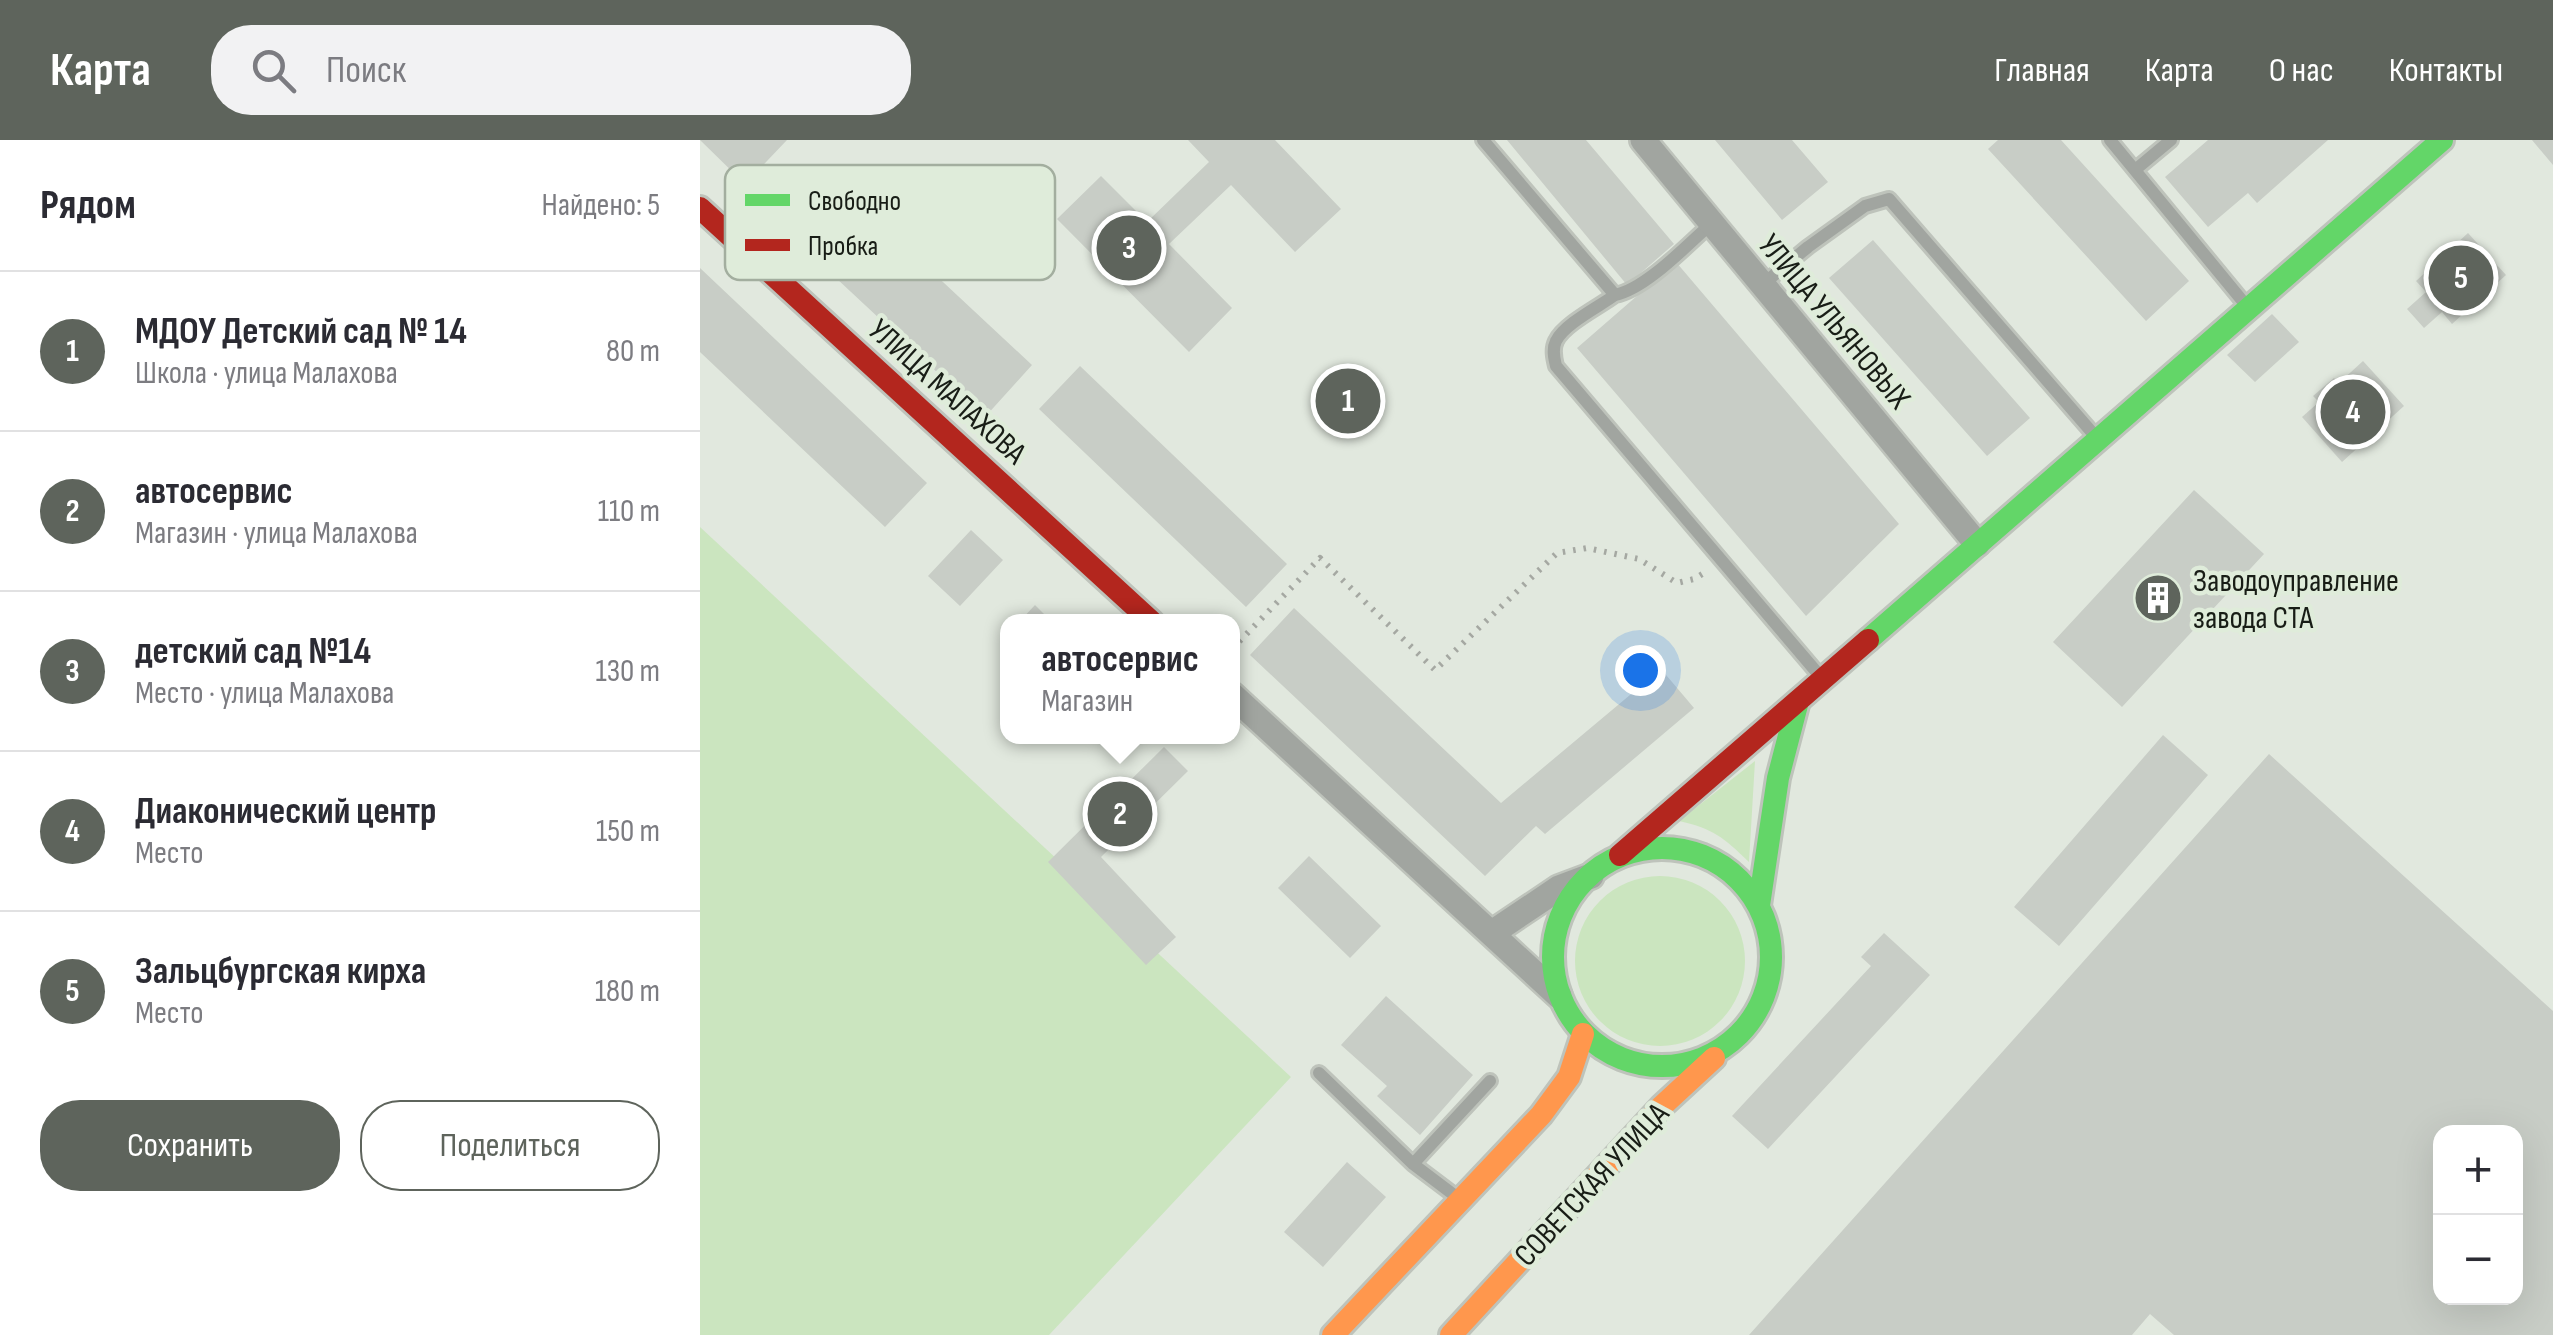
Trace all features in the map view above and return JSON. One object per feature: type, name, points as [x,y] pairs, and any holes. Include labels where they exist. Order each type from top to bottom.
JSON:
[{"type":"main road","points":[[1798,701],[2442,140]]},
{"type":"main road","name":"УЛИЦА МАЛАХОВА","points":[[700,208],[725,231]]},
{"type":"main road","name":"УЛИЦА МАЛАХОВА","points":[[779,280],[1143,614]]},
{"type":"main road","name":"СОВЕТСКАЯ УЛИЦА","points":[[1736,1038],[1713,1054],[1673,1067],[1646,1066],[1616,1058],[1583,1034],[1559,996],[1552,965],[1556,924],[1569,898],[1591,876],[1798,701]]},
{"type":"main road","name":"СОВЕТСКАЯ УЛИЦА","points":[[1759,905],[1778,778],[1798,701]]},
{"type":"main road","name":"СОВЕТСКАЯ УЛИЦА","points":[[1451,1335],[1662,1106],[1736,1038],[1761,1006],[1772,960],[1770,936],[1759,905],[1723,866],[1693,851],[1654,847],[1620,855]]},
{"type":"main road","points":[[1333,1335],[1541,1115],[1569,1077],[1583,1034]]},
{"type":"street","name":"УЛИЦА УЛЬЯНОВЫХ","points":[[1642,140],[1977,544]]},
{"type":"street","points":[[1240,702],[1559,996]]},
{"type":"street","points":[[1492,932],[1559,888],[1591,876]]},
{"type":"lane","points":[[1483,140],[1616,295]]},
{"type":"lane","points":[[2110,140],[2249,308]]},
{"type":"lane","points":[[2135,170],[2171,140]]},
{"type":"lane","points":[[1762,285],[1865,206],[1890,199],[2098,439]]},
{"type":"lane","points":[[1712,223],[1642,284],[1616,295],[1567,328],[1556,341],[1553,354],[1556,366],[1823,680]]},
{"type":"lane","points":[[1319,1073],[1413,1164],[1461,1200]]},
{"type":"lane","points":[[1413,1164],[1490,1081]]},
{"type":"path","points":[[1240,641],[1320,558],[1435,670],[1557,553],[1588,548],[1639,559],[1677,583],[1694,579],[1721,561]]},
{"type":"green space","points":[[700,527],[1291,1077],[1049,1335],[700,1335]]},
{"type":"green space","points":[[1755,761],[1749,862],[1717,835],[1679,821]]},
{"type":"green space","points":[[1660,876],[1692,883],[1720,901],[1738,929],[1745,961],[1738,993],[1720,1021],[1692,1039],[1660,1046],[1628,1039],[1600,1021],[1582,993],[1575,961],[1582,929],[1600,901],[1628,883]]},
{"type":"building","points":[[700,140],[787,140],[763,165],[726,165]]},
{"type":"building","points":[[1188,140],[1275,140],[1341,209],[1295,252],[1231,185],[1169,244],[1232,308],[1189,352],[1057,219],[1101,176],[1147,222],[1209,162]]},
{"type":"building","points":[[1507,140],[1586,140],[1674,244],[1627,285]]},
{"type":"building","points":[[1715,140],[1792,140],[1828,182],[1782,220]]},
{"type":"building","points":[[1998,140],[2061,140],[2189,281],[2146,321],[1988,149]]},
{"type":"building","points":[[2208,140],[2328,140],[2257,203],[2248,193],[2208,227],[2165,177]]},
{"type":"building","points":[[2532,140],[2553,140],[2553,165]]},
{"type":"building","points":[[2468,233],[2506,275],[2452,324],[2442,312],[2424,328],[2407,309],[2426,292],[2416,281]]},
{"type":"building","points":[[1873,240],[2030,418],[1987,456],[1829,278]]},
{"type":"building","points":[[1676,262],[1899,524],[1806,616],[1577,348]]},
{"type":"building","points":[[700,268],[927,483],[885,527],[700,352]]},
{"type":"building","points":[[838,280],[941,280],[1032,365],[985,417]]},
{"type":"building","points":[[2272,314],[2299,342],[2255,382],[2227,355]]},
{"type":"building","points":[[2363,361],[2404,406],[2342,462],[2302,417],[2319,402],[2313,396],[2334,378],[2339,383]]},
{"type":"building","points":[[1080,366],[1287,564],[1246,607],[1039,409]]},
{"type":"building","name":"Заводоуправление завода СТА","points":[[2194,490],[2264,554],[2122,707],[2053,642]]},
{"type":"building","points":[[971,530],[1003,560],[960,606],[928,576]]},
{"type":"building","points":[[1035,605],[1044,614],[1027,614]]},
{"type":"building","points":[[1294,608],[1501,803],[1661,669],[1694,708],[1545,834],[1536,826],[1485,876],[1250,655]]},
{"type":"building","points":[[2163,735],[2208,775],[2059,946],[2014,907]]},
{"type":"building","points":[[1164,747],[1188,771],[1101,857],[1176,937],[1146,965],[1048,862]]},
{"type":"building","points":[[2269,754],[2553,1011],[2553,1335],[2174,1335],[2150,1314],[2132,1335],[1749,1335]]},
{"type":"building","points":[[1309,856],[1381,926],[1350,958],[1278,888]]},
{"type":"building","points":[[1884,933],[1930,975],[1768,1149],[1732,1116],[1871,966],[1861,957]]},
{"type":"building","points":[[1386,996],[1473,1075],[1420,1135],[1377,1096],[1387,1086],[1341,1045]]},
{"type":"building","points":[[1347,1162],[1386,1197],[1323,1267],[1284,1232]]},
{"type":"traffic: fast","points":[[1868,640],[2442,140]]},
{"type":"traffic: fast","points":[[1759,905],[1778,778],[1798,701]]},
{"type":"traffic: fast","points":[[1662,848],[1704,856],[1739,880],[1763,915],[1771,957],[1763,999],[1739,1034],[1704,1058],[1662,1066],[1620,1058],[1585,1034],[1561,999],[1553,957],[1561,915],[1585,880],[1620,856],[1662,848]]},
{"type":"traffic: slow","points":[[1333,1335],[1541,1115],[1569,1077],[1583,1034]]},
{"type":"traffic: slow","points":[[1451,1335],[1662,1106],[1714,1058]]},
{"type":"traffic: jam","points":[[700,208],[725,231]]},
{"type":"traffic: jam","points":[[779,280],[1143,614]]},
{"type":"traffic: jam","points":[[1620,855],[1868,640]]},
{"type":"place","name":"детский сад №14","points":[[1129,248]]},
{"type":"place","name":"Зальцбургская кирха","points":[[2461,278]]},
{"type":"place","name":"МДОУ Детский сад № 14","points":[[1348,401]]},
{"type":"place","name":"Диаконический центр","points":[[2353,412]]},
{"type":"place","name":"Заводоуправление завода СТА","points":[[2158,598]]},
{"type":"place","name":"автосервис","points":[[1120,814]]}]
